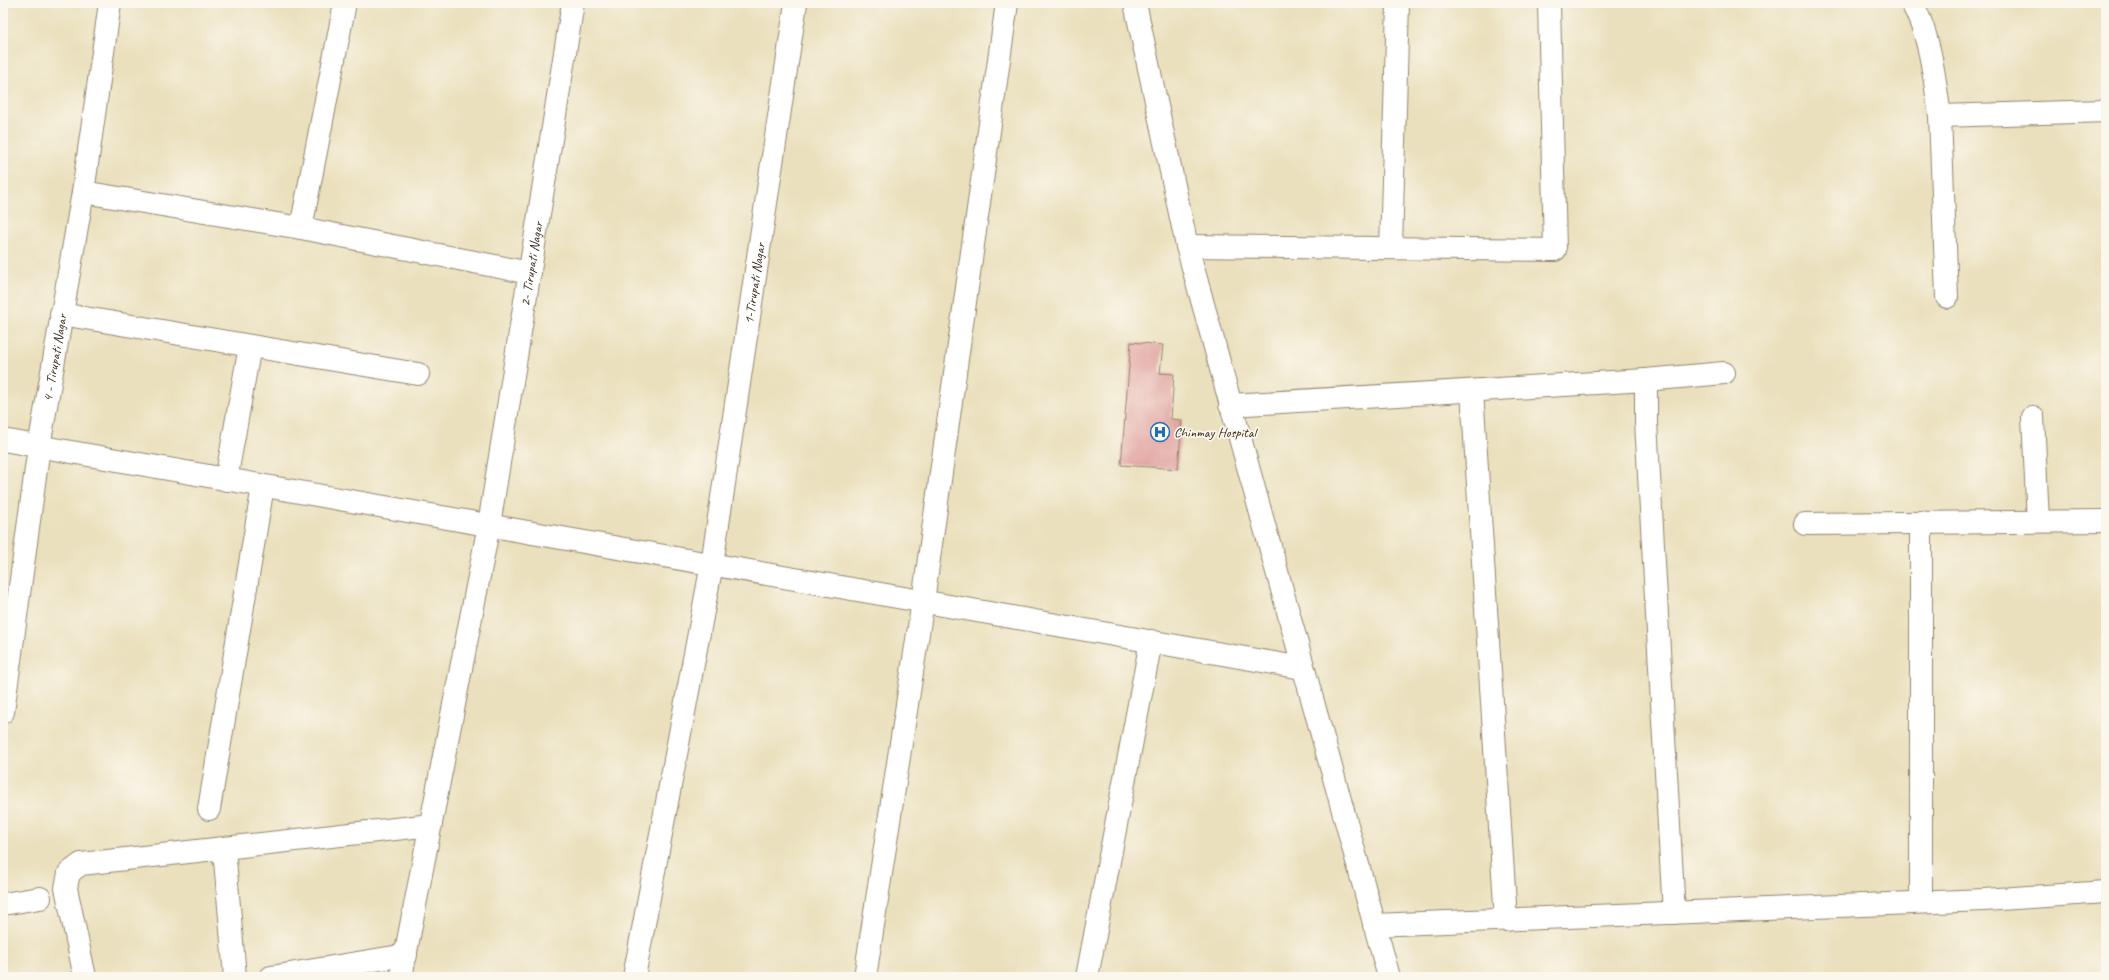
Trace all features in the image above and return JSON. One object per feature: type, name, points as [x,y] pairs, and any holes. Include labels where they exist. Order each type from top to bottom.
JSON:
[{"type":"street","name":"4 - Tirupati Nagar","points":[[3,712],[38,447],[83,192],[110,3]]},
{"type":"street","points":[[301,228],[345,3]]},
{"type":"street","name":"2- Tirupati Nagar","points":[[401,977],[489,525],[573,3]]},
{"type":"street","name":"1-Tirupati Nagar","points":[[634,977],[712,564],[796,3]]},
{"type":"street","points":[[865,977],[923,601],[1007,3]]},
{"type":"street","points":[[1135,3],[1187,246],[1302,668],[1389,977]]},
{"type":"street","points":[[1391,248],[1398,3]]},
{"type":"street","points":[[1187,246],[1555,250],[1549,3]]},
{"type":"street","points":[[1912,3],[1922,21],[1929,45],[1940,116],[1947,297]]},
{"type":"street","points":[[1940,116],[2106,111]]},
{"type":"street","points":[[83,192],[301,228],[530,273]]},
{"type":"street","points":[[62,314],[418,374]]},
{"type":"street","points":[[226,480],[250,346]]},
{"type":"street","points":[[1230,404],[1472,391],[1646,380],[1724,373]]},
{"type":"street","points":[[1646,380],[1646,422],[1674,913]]},
{"type":"street","points":[[1472,391],[1506,920]]},
{"type":"street","points":[[2033,417],[2038,521]]},
{"type":"street","points":[[3,440],[1302,668]]},
{"type":"street","points":[[209,809],[264,486]]},
{"type":"street","points":[[1805,524],[2106,521]]},
{"type":"street","points":[[1921,522],[1921,902]]},
{"type":"street","points":[[1086,977],[1151,641]]},
{"type":"street","points":[[84,977],[66,888],[69,873],[81,864],[431,825]]},
{"type":"street","points":[[224,848],[234,977]]},
{"type":"street","points":[[1374,926],[1921,902],[2106,892]]},
{"type":"street","points":[[3,904],[40,898]]},
{"type":"street","points":[[271,977],[406,955]]},
{"type":"building","points":[[1131,342],[1163,345],[1160,373],[1174,374],[1171,419],[1182,420],[1178,469],[1121,465]]},
{"type":"place","name":"Chinmay Hospital","points":[[1160,432]]}]
